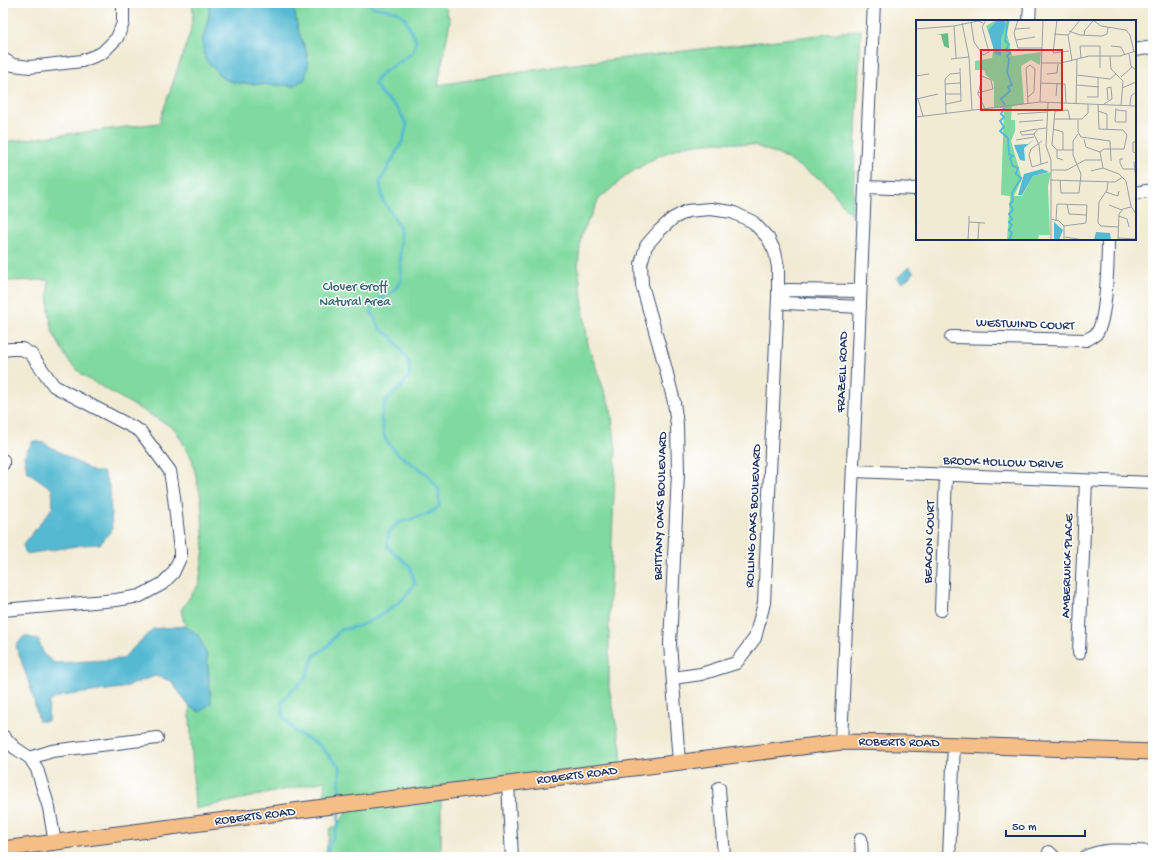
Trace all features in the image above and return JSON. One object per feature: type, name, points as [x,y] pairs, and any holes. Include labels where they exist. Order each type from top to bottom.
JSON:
[{"type":"main road","name":"ROBERTS ROAD","points":[[3,849],[841,742],[954,744],[1153,752]]},
{"type":"street","points":[[3,59],[13,64],[30,67],[82,61],[102,53],[117,38],[123,23],[123,3]]},
{"type":"street","name":"FRAZELL ROAD","points":[[841,742],[874,3]]},
{"type":"street","points":[[1029,20],[1030,3]]},
{"type":"street","points":[[1136,50],[1153,47]]},
{"type":"street","points":[[865,187],[916,189]]},
{"type":"street","points":[[1136,192],[1153,190]]},
{"type":"street","name":"BRITTANY OAKS BOULEVARD","points":[[679,762],[670,644],[678,473],[677,424],[674,402],[665,366],[642,285],[641,264],[646,246],[672,219],[687,211],[710,209],[732,212],[753,222],[768,238],[775,252],[778,267],[778,298]]},
{"type":"street","name":"WESTWIND COURT","points":[[951,337],[1086,340],[1096,334],[1102,322],[1107,274],[1108,240]]},
{"type":"street","points":[[860,291],[787,290],[778,298],[786,303],[860,307]]},
{"type":"street","name":"ROLLING OAKS BOULEVARD","points":[[673,678],[701,674],[736,663],[755,638],[764,603],[778,298]]},
{"type":"street","points":[[3,350],[22,349],[32,354],[54,386],[140,431],[170,471],[180,551],[180,558],[173,572],[162,584],[140,596],[116,600],[3,610]]},
{"type":"street","name":"BROOK HOLLOW DRIVE","points":[[853,471],[1153,483]]},
{"type":"street","name":"BEACON COURT","points":[[941,610],[946,475]]},
{"type":"street","name":"AMBERWICK PLACE","points":[[1079,653],[1086,481]]},
{"type":"street","points":[[3,736],[15,748],[30,758],[37,769],[49,808],[55,843]]},
{"type":"street","points":[[30,758],[52,751],[157,738]]},
{"type":"street","points":[[949,857],[954,744]]},
{"type":"street","points":[[508,784],[512,857]]},
{"type":"street","points":[[719,788],[724,857]]},
{"type":"street","points":[[861,839],[862,857]]},
{"type":"street","points":[[1085,857],[1091,854],[1110,850],[1153,852]]},
{"type":"green space","name":"Clover Groff Natural Area","points":[[192,3],[444,3],[450,21],[438,85],[566,65],[861,30],[852,216],[825,182],[784,157],[754,145],[719,142],[686,145],[658,156],[627,175],[599,199],[581,235],[578,266],[588,345],[611,410],[616,449],[609,605],[609,688],[621,747],[622,770],[441,793],[441,857],[325,857],[330,829],[338,825],[352,804],[324,807],[325,781],[195,809],[185,626],[181,610],[199,584],[204,548],[201,498],[192,459],[175,429],[85,377],[69,362],[53,333],[49,311],[48,280],[3,281],[3,142],[159,123],[190,33],[193,12]]},
{"type":"water","points":[[209,3],[293,3],[298,30],[307,53],[308,66],[305,79],[294,86],[237,83],[223,79],[205,59],[202,43],[209,14]]},
{"type":"water","points":[[909,267],[914,273],[902,283],[897,278]]},
{"type":"water","points":[[33,441],[44,443],[94,472],[103,472],[110,488],[112,530],[100,544],[83,545],[26,554],[23,545],[53,507],[52,489],[27,471],[24,456]]},
{"type":"water","points":[[185,626],[198,635],[207,655],[211,703],[200,712],[189,706],[171,681],[155,676],[122,688],[61,696],[49,702],[48,721],[39,721],[31,689],[16,646],[24,636],[38,639],[44,655],[55,663],[122,659],[153,629]]},
{"type":"waterway","points":[[339,802],[340,767],[319,745],[295,732],[283,716],[282,702],[291,691],[305,679],[314,656],[328,646],[340,630],[359,626],[380,616],[403,599],[415,584],[410,566],[388,548],[388,533],[398,523],[428,514],[439,507],[439,490],[427,474],[398,454],[385,439],[381,418],[385,402],[409,377],[409,362],[391,336],[381,330],[371,311],[377,301],[393,292],[401,281],[400,229],[383,201],[380,182],[403,140],[407,125],[398,109],[382,95],[374,83],[382,73],[413,53],[416,40],[404,17],[396,11],[373,7],[369,3]]},
{"type":"waterway","points":[[325,857],[338,825],[339,809]]}]
